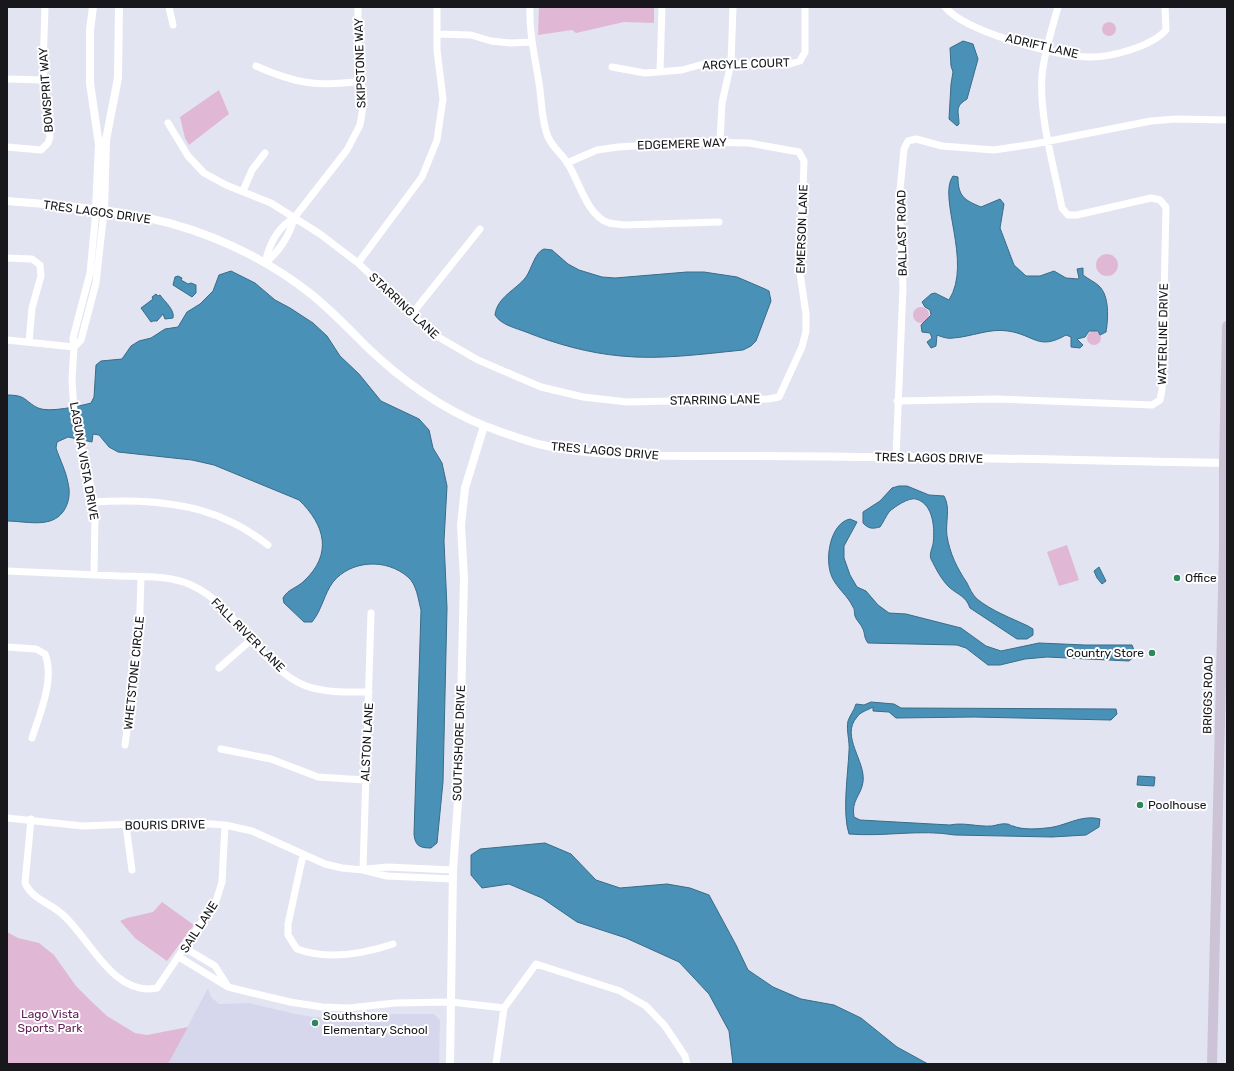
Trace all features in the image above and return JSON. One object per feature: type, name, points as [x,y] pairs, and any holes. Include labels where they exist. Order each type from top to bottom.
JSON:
[{"type":"main road","name":"BRIGGS ROAD","points":[[1212,1064],[1224,547],[1227,326]]},
{"type":"street","name":"BOWSPRIT WAY","points":[[7,147],[41,150],[45,148],[50,137],[43,80],[45,7]]},
{"type":"street","name":"LAGUNA VISTA DRIVE","points":[[93,7],[90,30],[90,83],[99,145],[100,211]]},
{"type":"street","name":"LAGUNA VISTA DRIVE","points":[[94,575],[95,537],[93,502],[88,470],[80,444],[73,398],[73,338],[90,273],[100,211],[106,140],[118,78],[119,7]]},
{"type":"street","points":[[169,7],[173,25]]},
{"type":"street","name":"SKIPSTONE WAY","points":[[265,263],[268,250],[284,223],[294,218],[347,150],[355,136],[363,113],[364,101],[358,61],[358,7]]},
{"type":"street","points":[[358,263],[410,196],[431,160],[441,120],[443,99],[437,34],[437,7]]},
{"type":"street","points":[[530,7],[532,42],[540,84],[543,117],[548,137],[557,152],[567,163],[585,198],[597,215],[608,223],[624,225],[719,222]]},
{"type":"street","points":[[660,72],[662,7]]},
{"type":"street","points":[[720,142],[722,103],[731,63],[732,7]]},
{"type":"street","name":"ARGYLE COURT","points":[[612,67],[645,73],[682,70],[700,65],[731,63],[790,64],[800,61],[805,52],[805,7]]},
{"type":"street","name":"ADRIFT LANE","points":[[945,7],[968,25],[1047,50],[1088,57],[1107,55],[1159,38],[1166,30],[1165,7]]},
{"type":"street","points":[[1049,142],[1042,95],[1042,75],[1058,7]]},
{"type":"street","points":[[437,34],[466,35],[491,41],[511,43],[532,42]]},
{"type":"street","points":[[256,66],[286,79],[300,82],[336,84],[362,81]]},
{"type":"street","points":[[7,79],[43,80]]},
{"type":"street","name":"BALLAST ROAD","points":[[896,457],[897,401],[903,287],[899,200],[904,149],[908,141],[916,139],[948,146],[994,150],[1049,142],[1151,121],[1176,119],[1227,120]]},
{"type":"street","name":"STARRING LANE","points":[[168,123],[188,156],[204,173],[226,185],[271,203],[294,218],[358,263],[411,315],[444,342],[478,360],[541,387],[583,397],[627,402],[768,399],[779,397]]},
{"type":"street","name":"EDGEMERE WAY","points":[[567,163],[597,150],[618,147],[720,142],[749,143],[799,152]]},
{"type":"street","name":"WATERLINE DRIVE","points":[[897,401],[997,399],[1152,405],[1160,400],[1162,390],[1166,207],[1160,200],[1151,198],[1077,215],[1068,215],[1062,208],[1049,142]]},
{"type":"street","name":"EMERSON LANE","points":[[779,397],[802,347],[806,331],[806,314],[800,273],[804,162],[799,152]]},
{"type":"street","points":[[243,191],[252,170],[265,153]]},
{"type":"street","name":"TRES LAGOS DRIVE","points":[[7,201],[100,211],[152,219],[188,229],[233,246],[293,280],[323,304],[372,351],[401,376],[445,406],[484,426],[549,447],[597,453],[652,456],[896,457],[1224,463]]},
{"type":"street","points":[[411,315],[480,229]]},
{"type":"street","points":[[7,258],[32,259],[40,265],[41,276],[32,308],[29,342]]},
{"type":"street","points":[[7,340],[74,347]]},
{"type":"street","name":"SOUTHSHORE DRIVE","points":[[450,1064],[453,870],[459,787],[464,579],[461,525],[465,488],[484,426]]},
{"type":"street","points":[[93,502],[128,501],[192,508],[229,520],[268,545]]},
{"type":"street","name":"FALL RIVER LANE","points":[[7,571],[177,580],[206,593],[223,608],[280,669],[306,686],[323,690],[370,692]]},
{"type":"street","name":"WHETSTONE CIRCLE","points":[[125,745],[139,642],[141,577]]},
{"type":"street","name":"ALSTON LANE","points":[[363,870],[365,780],[370,692],[371,613]]},
{"type":"street","points":[[219,668],[252,639]]},
{"type":"street","points":[[7,647],[36,649],[45,654],[48,663],[46,691],[32,738]]},
{"type":"street","points":[[221,749],[271,759],[318,778],[365,780]]},
{"type":"street","name":"BOURIS DRIVE","points":[[7,818],[31,819],[83,826],[126,826],[182,822],[225,825],[252,831],[325,864],[396,877],[453,879]]},
{"type":"street","name":"SAIL LANE","points":[[31,819],[25,883],[30,893],[61,913],[76,927],[111,973],[138,988],[148,990],[157,988],[216,901],[222,882],[225,825]]},
{"type":"street","points":[[126,826],[132,870]]},
{"type":"street","points":[[303,855],[288,924],[288,935],[297,949],[316,953],[346,954],[369,952],[393,944]]},
{"type":"street","points":[[396,867],[396,877]]},
{"type":"street","name":"BOURIS DRIVE","points":[[363,870],[396,867],[453,870]]},
{"type":"street","points":[[185,948],[215,966],[228,987]]},
{"type":"street","points":[[179,957],[228,987],[290,1002],[322,1007],[350,1008],[395,1003],[451,1002],[504,1008]]},
{"type":"street","points":[[200,970],[206,961]]},
{"type":"street","points":[[496,1064],[504,1008],[536,964],[620,990],[646,1006],[665,1026],[685,1056],[687,1064]]},
{"type":"shaded area","name":"Southshore Elementary School","points":[[208,988],[211,997],[219,1004],[249,1003],[313,1017],[351,1018],[395,1014],[434,1014],[440,1020],[439,1064],[168,1064]]},
{"type":"green space","points":[[539,7],[654,7],[654,23],[624,22],[576,33],[572,30],[538,35]]},
{"type":"green space","points":[[1106,22],[1112,22],[1116,26],[1116,32],[1112,36],[1106,36],[1102,32],[1102,26]]},
{"type":"green space","points":[[219,90],[229,114],[189,145],[185,138],[180,117]]},
{"type":"green space","points":[[1107,254],[1111,255],[1117,261],[1117,269],[1111,275],[1107,276],[1103,275],[1097,269],[1096,265],[1097,261],[1103,255]]},
{"type":"green space","points":[[921,307],[927,309],[929,315],[927,321],[921,323],[915,321],[913,315],[915,309]]},
{"type":"green space","points":[[1091,331],[1097,331],[1101,335],[1101,341],[1097,345],[1091,345],[1087,341],[1087,335]]},
{"type":"green space","points":[[1067,545],[1079,580],[1059,586],[1047,552]]},
{"type":"green space","points":[[162,902],[194,925],[167,961],[136,939],[120,921],[153,912]]},
{"type":"green space","name":"Lago Vista Sports Park","points":[[7,932],[18,938],[39,943],[54,955],[76,986],[107,1016],[135,1033],[147,1035],[188,1027],[168,1064],[7,1064]]},
{"type":"water","points":[[963,41],[973,44],[978,59],[967,99],[960,104],[958,110],[959,124],[957,126],[949,119],[953,72],[951,66],[950,48]]},
{"type":"water","points":[[953,176],[958,177],[959,189],[963,196],[970,202],[981,207],[1000,199],[1004,204],[1000,228],[1014,265],[1026,276],[1040,276],[1054,271],[1066,278],[1078,279],[1077,269],[1083,268],[1083,275],[1096,283],[1103,290],[1107,302],[1108,315],[1106,332],[1100,335],[1098,331],[1089,331],[1085,337],[1077,339],[1083,345],[1080,348],[1071,347],[1071,337],[1066,335],[1057,340],[1042,342],[1017,333],[1001,330],[951,338],[945,338],[937,335],[936,346],[931,348],[927,342],[932,338],[930,333],[922,332],[921,325],[931,315],[930,310],[925,307],[922,302],[931,294],[935,293],[949,300],[955,285],[958,268],[957,250],[949,199],[949,186]]},
{"type":"water","points":[[544,249],[552,250],[568,264],[579,270],[602,277],[615,278],[704,272],[737,277],[769,291],[771,301],[756,341],[751,346],[743,350],[682,356],[636,357],[609,355],[584,350],[513,328],[505,324],[495,315],[499,303],[522,282],[538,253]]},
{"type":"water","points":[[231,271],[255,283],[275,300],[313,323],[327,336],[340,356],[359,374],[381,401],[419,419],[429,430],[433,448],[442,463],[447,486],[444,541],[447,608],[443,782],[437,843],[431,848],[419,846],[414,834],[421,610],[415,588],[408,577],[399,571],[379,564],[369,564],[349,569],[333,582],[312,622],[304,622],[284,603],[283,598],[287,593],[304,581],[313,571],[322,550],[322,540],[320,529],[315,519],[299,500],[214,465],[192,460],[118,452],[109,447],[99,435],[93,434],[92,442],[68,437],[57,442],[56,448],[66,474],[69,489],[68,500],[64,511],[56,519],[45,522],[34,523],[7,521],[7,395],[22,397],[38,408],[49,410],[91,403],[94,397],[96,365],[101,361],[122,359],[131,346],[139,341],[151,338],[165,329],[178,327],[187,312],[200,304],[213,291],[219,275]]},
{"type":"water","points":[[178,276],[182,278],[181,280],[188,284],[191,283],[196,285],[196,293],[192,297],[173,285],[175,277]]},
{"type":"water","points":[[156,294],[158,296],[160,295],[169,306],[173,312],[173,318],[165,319],[163,314],[157,321],[151,322],[141,308],[153,299],[152,297]]},
{"type":"water","points":[[907,486],[929,495],[944,496],[947,505],[947,536],[950,549],[957,566],[972,593],[977,599],[989,607],[1033,629],[1033,635],[1027,639],[1017,639],[970,608],[964,598],[946,584],[930,557],[934,538],[932,518],[927,506],[922,502],[916,499],[910,499],[898,505],[889,512],[880,527],[871,528],[863,523],[863,512],[880,501],[892,488]]},
{"type":"water","points":[[850,519],[857,522],[844,546],[844,558],[850,575],[857,587],[866,591],[878,605],[889,613],[906,614],[961,628],[986,646],[1001,651],[1039,643],[1132,645],[1136,655],[1129,661],[1047,657],[1025,659],[1000,665],[988,665],[966,648],[957,645],[868,643],[864,631],[856,618],[854,608],[834,581],[830,570],[829,552],[833,535],[843,522]]},
{"type":"water","points":[[1099,567],[1106,581],[1102,584],[1094,571]]},
{"type":"water","points":[[871,702],[894,704],[901,708],[1116,709],[1117,714],[1111,720],[974,717],[896,718],[889,712],[873,711],[873,707],[858,715],[852,724],[852,740],[863,774],[862,787],[855,802],[853,811],[854,817],[860,820],[986,826],[1008,824],[1021,828],[1034,829],[1053,827],[1079,819],[1093,818],[1100,819],[1099,827],[1086,835],[1052,837],[955,835],[942,833],[875,835],[849,834],[846,815],[849,747],[847,728],[848,721],[856,704],[864,705]]},
{"type":"water","points":[[1138,776],[1155,777],[1154,786],[1137,785]]},
{"type":"water","points":[[545,843],[571,854],[596,880],[620,888],[667,884],[690,888],[709,895],[748,970],[773,987],[801,999],[834,1005],[861,1018],[897,1047],[928,1064],[733,1064],[729,1031],[709,994],[679,962],[626,938],[577,922],[542,898],[509,884],[482,888],[471,875],[471,855],[480,849]]},
{"type":"place","name":"Office","points":[[1177,578]]},
{"type":"place","name":"Country Store","points":[[1152,653]]},
{"type":"place","name":"Poolhouse","points":[[1140,805]]},
{"type":"place","name":"Southshore Elementary School","points":[[315,1023]]}]
